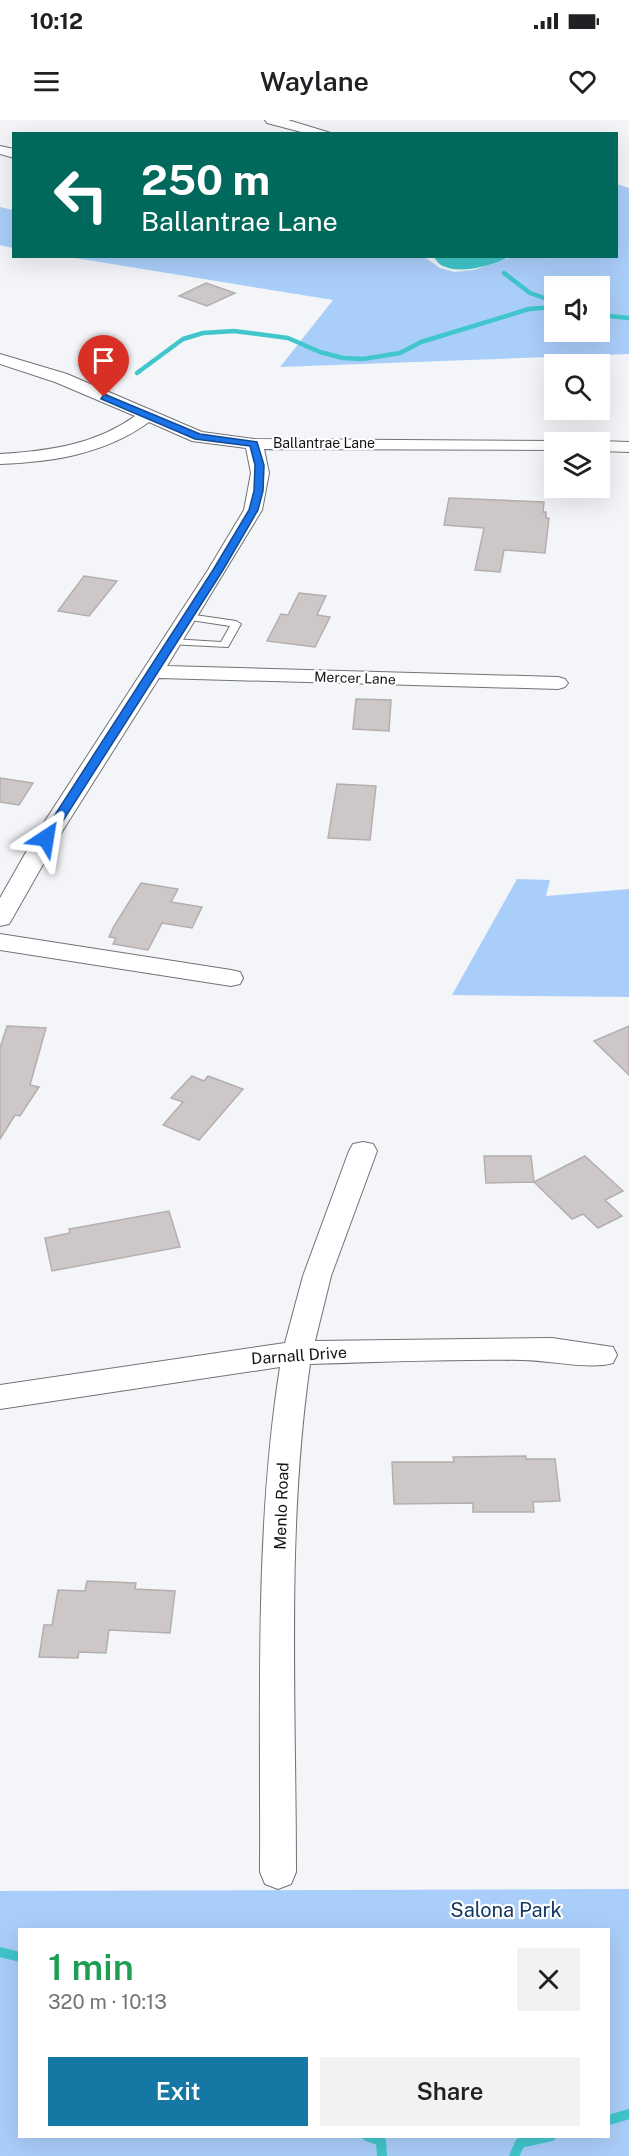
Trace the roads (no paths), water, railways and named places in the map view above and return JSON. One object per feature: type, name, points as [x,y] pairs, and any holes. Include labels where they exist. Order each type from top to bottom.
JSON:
[{"type":"street","points":[[272,120],[319,132]]},
{"type":"street","name":"Ballantrae Lane","points":[[0,359],[61,378],[198,437],[254,444],[544,445]]},
{"type":"street","points":[[0,459],[49,455],[87,446],[117,435],[147,416]]},
{"type":"street","points":[[0,919],[46,838],[188,617],[253,510],[260,473],[254,444]]},
{"type":"street","points":[[610,446],[629,447]]},
{"type":"street","name":"Mercer Lane","points":[[153,672],[558,683]]},
{"type":"street","points":[[0,942],[231,978]]},
{"type":"street","name":"Menlo Road","points":[[278,1872],[276,1790],[281,1495],[285,1432],[297,1353],[317,1275],[363,1151]]},
{"type":"street","name":"Darnall Drive","points":[[0,1397],[297,1353],[497,1348],[552,1349],[602,1355]]},
{"type":"lane","points":[[172,642],[224,645],[236,624],[188,617]]},
{"type":"waterway","points":[[504,273],[530,293],[544,298]]},
{"type":"waterway","points":[[137,373],[183,339],[203,333],[234,331],[288,338],[320,352],[343,358],[363,359],[400,353],[421,342],[529,309],[544,308]]},
{"type":"waterway","points":[[610,316],[629,318]]},
{"type":"waterway","points":[[0,1952],[18,1956]]},
{"type":"waterway","points":[[610,2120],[629,2114]]},
{"type":"waterway","points":[[373,2138],[381,2141],[382,2156]]},
{"type":"waterway","points":[[514,2156],[520,2143],[542,2138]]},
{"type":"park label","name":"Salona Park","points":[[506,1910]]}]
